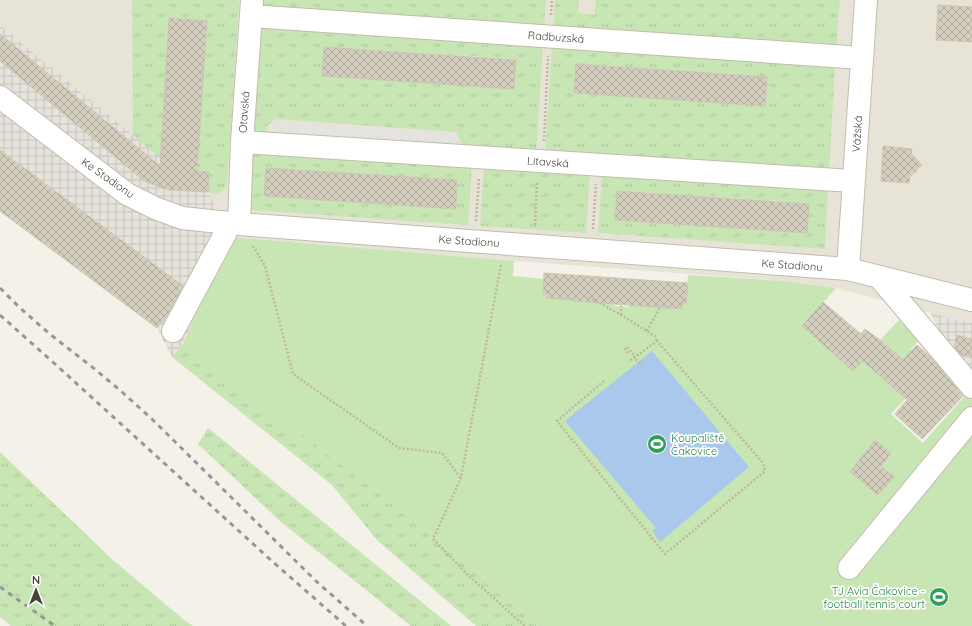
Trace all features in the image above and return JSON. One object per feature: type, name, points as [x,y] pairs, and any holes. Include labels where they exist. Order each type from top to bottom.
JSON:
[{"type":"street","name":"Vážská","points":[[848,269],[866,0]]},
{"type":"street","name":"Radbuzská","points":[[251,8],[550,36],[862,58]]},
{"type":"street","name":"Otavská","points":[[173,331],[225,234],[233,223],[242,142],[251,8]]},
{"type":"street","name":"Ke Stadionu","points":[[0,97],[127,194],[155,208],[182,218],[848,269],[972,300]]},
{"type":"street","name":"Litavská","points":[[242,142],[481,158],[540,152],[597,165],[853,181]]},
{"type":"street","points":[[880,277],[972,387]]},
{"type":"street","points":[[849,568],[972,418]]},
{"type":"path","points":[[534,231],[552,0]]},
{"type":"path","points":[[476,228],[481,158]]},
{"type":"path","points":[[593,236],[597,165]]},
{"type":"path","points":[[250,242],[265,266],[293,374],[399,448],[442,453],[461,478]]},
{"type":"path","points":[[502,264],[461,478],[433,539],[469,576],[525,626]]},
{"type":"path","points":[[589,297],[655,336],[657,341],[763,463],[765,471],[665,554],[557,420],[604,381]]},
{"type":"path","points":[[621,306],[621,315]]},
{"type":"path","points":[[647,331],[660,307]]},
{"type":"path","points":[[628,362],[657,341]]},
{"type":"path","points":[[628,353],[625,349],[626,347],[644,368]]},
{"type":"shaded area","points":[[0,0],[972,0],[972,323],[836,288],[784,281],[514,261],[230,237],[208,192],[209,172],[174,170],[0,25]]},
{"type":"shaded area","points":[[0,25],[174,169],[209,172],[208,192],[230,237],[183,344],[172,357],[157,328],[0,211]]},
{"type":"shaded area","points":[[279,122],[455,133],[462,149],[278,136],[273,124]]},
{"type":"shaded area","points":[[931,313],[972,323],[972,381],[946,351]]},
{"type":"green space","points":[[132,0],[239,0],[227,184],[224,190],[217,194],[208,192],[209,172],[174,170],[133,135]],"holes":[[[169,18],[207,21],[198,152],[161,149]]]},
{"type":"green space","points":[[263,0],[546,0],[544,29],[267,8],[263,5]]},
{"type":"green space","points":[[555,0],[579,0],[578,13],[594,15],[596,0],[840,0],[836,50],[553,30]]},
{"type":"green space","points":[[261,25],[543,44],[536,155],[465,150],[456,132],[275,119],[266,127],[270,136],[260,135],[254,131]],"holes":[[[324,47],[516,60],[514,88]]]},
{"type":"green space","points":[[552,45],[835,63],[829,174],[545,155]],"holes":[[[576,64],[603,66],[613,65],[767,77],[765,105],[574,92]]]},
{"type":"green space","points":[[253,150],[472,165],[468,225],[249,210]],"holes":[[[266,168],[293,170],[303,169],[457,180],[456,209],[264,196]]]},
{"type":"green space","points":[[484,165],[590,172],[586,233],[480,226]]},
{"type":"green space","points":[[602,173],[828,188],[825,249],[598,233]],"holes":[[[645,192],[772,200],[808,204],[807,233],[615,220]]]},
{"type":"green space","points":[[230,237],[514,261],[513,276],[544,279],[543,293],[547,294],[547,298],[614,299],[614,306],[628,307],[629,300],[686,304],[688,275],[784,281],[836,288],[802,326],[853,371],[863,361],[917,373],[880,340],[899,320],[934,355],[918,341],[911,349],[926,364],[934,356],[939,362],[891,414],[923,443],[972,388],[972,626],[537,626],[449,546],[183,344]]},
{"type":"green space","points":[[183,344],[449,546],[537,626],[476,626],[378,541],[332,485],[172,357]]},
{"type":"green space","points":[[208,428],[451,626],[411,626],[281,522],[198,444]]},
{"type":"green space","points":[[0,452],[113,560],[193,626],[11,626],[0,617]]},
{"type":"water","name":"Koupaliště Čakovice","points":[[652,351],[749,467],[660,542],[652,531],[656,528],[565,421]]},
{"type":"building","points":[[938,5],[972,7],[972,42],[936,40]]},
{"type":"building","points":[[169,18],[207,21],[197,171],[209,172],[208,192],[169,190],[144,181],[0,61],[0,34],[160,166]]},
{"type":"building","points":[[324,47],[516,60],[514,89],[322,76]]},
{"type":"building","points":[[576,64],[767,77],[765,106],[574,93]]},
{"type":"building","points":[[883,146],[912,149],[911,153],[922,165],[910,176],[909,183],[881,181]]},
{"type":"building","points":[[0,150],[183,286],[168,314],[157,328],[0,211]]},
{"type":"building","points":[[266,168],[457,180],[456,209],[264,196]]},
{"type":"building","points":[[617,191],[809,204],[807,233],[615,220]]},
{"type":"building","points":[[544,273],[688,283],[686,304],[682,304],[682,309],[546,298],[547,294],[543,294]]},
{"type":"building","points":[[823,302],[861,334],[865,329],[903,360],[917,345],[932,358],[963,396],[922,439],[895,414],[907,400],[863,361],[853,371],[802,326]]},
{"type":"building","points":[[957,335],[972,339],[972,358],[961,355],[954,346]]},
{"type":"building","points":[[875,440],[891,453],[881,466],[894,477],[878,495],[850,472]]},
{"type":"railway","points":[[0,288],[51,335],[96,370],[153,420],[317,582],[367,626]]},
{"type":"railway","points":[[0,315],[273,562],[346,626]]},
{"type":"railway","points":[[0,587],[55,626]]},
{"type":"place","name":"Koupaliště Čakovice","points":[[657,444]]},
{"type":"place","name":"TJ Avia Čakovice - football tennis court","points":[[939,597]]}]
